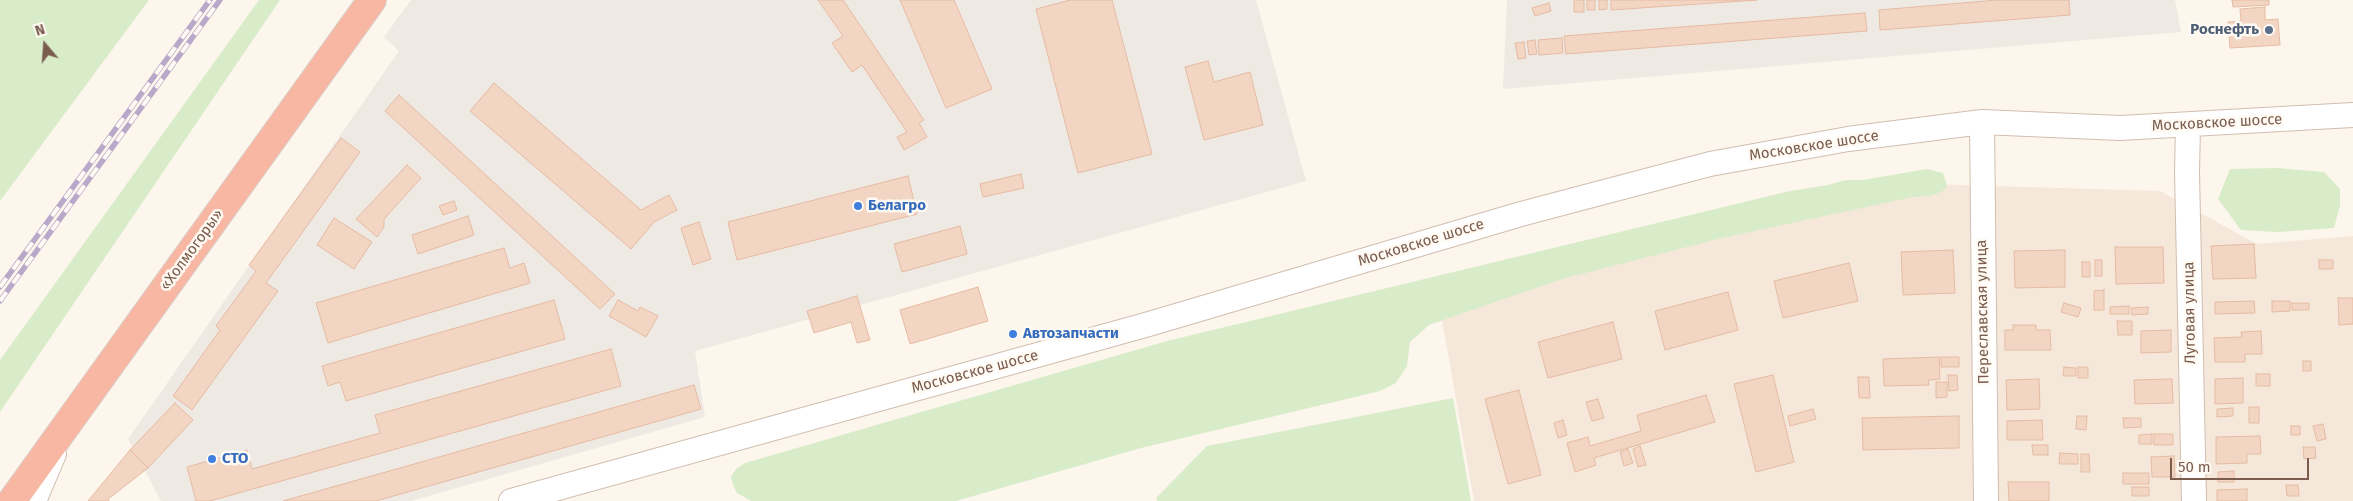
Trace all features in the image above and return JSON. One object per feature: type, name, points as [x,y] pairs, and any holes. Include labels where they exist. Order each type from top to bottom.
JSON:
[{"type":"highway","name":"«Холмогоры»","points":[[12,501],[372,0]]},
{"type":"street","name":"Московское шоссе","points":[[511,501],[1149,324],[1521,214],[1691,169],[1848,139],[1982,122],[2120,128],[2188,126],[2353,115]]},
{"type":"street","name":"Переславская улица","points":[[1982,122],[1986,501]]},
{"type":"street","name":"Луговая улица","points":[[2188,126],[2187,182],[2194,501]]},
{"type":"street","points":[[34,501],[63,438],[81,405]]},
{"type":"shaded area","points":[[411,0],[1256,0],[1306,181],[695,351],[705,417],[411,501],[161,501],[128,439],[399,51],[384,37]]},
{"type":"shaded area","points":[[1507,0],[2175,0],[2181,32],[1503,89]]},
{"type":"shaded area","points":[[1928,184],[2160,191],[2257,244],[2353,236],[2353,501],[1474,501],[1435,280]]},
{"type":"green space","points":[[0,0],[149,0],[0,201]]},
{"type":"green space","points":[[259,0],[280,0],[0,412],[0,360]]},
{"type":"green space","points":[[2277,168],[2324,172],[2340,189],[2340,206],[2334,228],[2278,232],[2241,230],[2218,199],[2230,169]]},
{"type":"green space","points":[[1927,169],[1943,173],[1947,185],[1945,190],[1930,196],[1913,197],[1722,238],[1562,279],[1429,325],[1410,342],[1407,366],[1396,383],[1380,391],[1141,448],[956,501],[751,501],[737,493],[733,485],[731,477],[736,469],[745,463],[1167,341],[1790,191],[1846,180],[1863,180]]},
{"type":"green space","points":[[1453,398],[1471,501],[1157,501],[1156,498],[1207,446]]},
{"type":"building","points":[[818,0],[843,0],[924,120],[919,123],[927,137],[904,150],[897,137],[907,132],[862,65],[852,72],[832,43],[843,36]]},
{"type":"building","points":[[900,0],[954,0],[992,89],[946,108]]},
{"type":"building","points":[[1070,0],[1112,0],[1152,154],[1078,173],[1036,9]]},
{"type":"building","points":[[1574,0],[1584,0],[1584,12],[1574,12]]},
{"type":"building","points":[[1587,0],[1595,0],[1595,10],[1587,10]]},
{"type":"building","points":[[1599,0],[1607,0],[1607,9],[1599,10]]},
{"type":"building","points":[[1611,0],[1757,0],[1611,10]]},
{"type":"building","points":[[1997,0],[2069,0],[2070,15],[1880,30],[1879,10]]},
{"type":"building","points":[[2232,0],[2269,0],[2269,5],[2233,7]]},
{"type":"building","points":[[1549,3],[1551,11],[1535,16],[1532,8]]},
{"type":"building","points":[[2265,7],[2265,20],[2278,19],[2280,45],[2230,48],[2228,22],[2241,21],[2240,9]]},
{"type":"building","points":[[1865,13],[1867,31],[1566,54],[1564,36]]},
{"type":"building","points":[[1562,38],[1563,53],[1539,55],[1538,40]]},
{"type":"building","points":[[1535,40],[1537,54],[1529,55],[1527,41]]},
{"type":"building","points":[[1524,42],[1526,58],[1518,59],[1515,43]]},
{"type":"building","points":[[1208,61],[1214,82],[1250,72],[1263,125],[1204,140],[1185,67]]},
{"type":"building","points":[[494,83],[641,210],[669,195],[677,210],[654,222],[631,249],[470,111]]},
{"type":"building","points":[[399,95],[615,294],[600,309],[385,111]]},
{"type":"building","points":[[341,138],[360,152],[266,283],[278,291],[192,410],[173,396],[220,330],[216,326],[256,271],[249,265]]},
{"type":"building","points":[[407,165],[421,178],[384,219],[384,227],[377,237],[356,219]]},
{"type":"building","points":[[1021,174],[1024,188],[983,197],[980,184]]},
{"type":"building","points":[[908,176],[917,214],[737,260],[728,222]]},
{"type":"building","points":[[454,201],[457,210],[443,215],[439,206]]},
{"type":"building","points":[[468,216],[474,235],[418,254],[412,235]]},
{"type":"building","points":[[334,218],[372,242],[354,269],[317,245]]},
{"type":"building","points":[[699,222],[711,259],[693,265],[681,228]]},
{"type":"building","points":[[960,226],[967,254],[902,272],[894,244]]},
{"type":"building","points":[[2254,244],[2256,278],[2213,279],[2211,246]]},
{"type":"building","points":[[2115,247],[2163,247],[2164,283],[2116,284]]},
{"type":"building","points":[[504,248],[510,268],[524,263],[530,283],[328,343],[316,303]]},
{"type":"building","points":[[1953,250],[1955,293],[1903,295],[1901,252]]},
{"type":"building","points":[[2065,250],[2065,287],[2015,288],[2014,251]]},
{"type":"building","points":[[2095,260],[2102,260],[2102,276],[2095,276]]},
{"type":"building","points":[[2319,260],[2333,260],[2333,269],[2319,269]]},
{"type":"building","points":[[2082,262],[2090,262],[2090,277],[2082,277]]},
{"type":"building","points":[[1849,263],[1858,301],[1783,318],[1774,281]]},
{"type":"building","points":[[978,287],[988,321],[910,344],[900,310]]},
{"type":"building","points":[[2104,290],[2104,310],[2094,310],[2094,291]]},
{"type":"building","points":[[1728,292],[1738,330],[1665,350],[1655,311]]},
{"type":"building","points":[[857,296],[870,340],[857,343],[851,322],[814,333],[807,311]]},
{"type":"building","points":[[2338,298],[2353,298],[2353,324],[2339,325]]},
{"type":"building","points":[[554,300],[565,339],[346,401],[340,382],[328,386],[322,366]]},
{"type":"building","points":[[618,300],[638,311],[640,307],[658,316],[646,337],[609,316]]},
{"type":"building","points":[[2254,301],[2255,313],[2215,314],[2215,302]]},
{"type":"building","points":[[2272,301],[2290,301],[2290,311],[2272,312]]},
{"type":"building","points":[[2064,303],[2081,308],[2078,317],[2061,312]]},
{"type":"building","points":[[2292,303],[2309,303],[2309,310],[2292,310]]},
{"type":"building","points":[[2129,306],[2129,314],[2110,314],[2110,307]]},
{"type":"building","points":[[2148,307],[2148,314],[2132,315],[2131,308]]},
{"type":"building","points":[[2117,321],[2132,321],[2132,335],[2118,335]]},
{"type":"building","points":[[1613,322],[1622,359],[1548,378],[1538,342]]},
{"type":"building","points":[[2013,325],[2036,325],[2036,330],[2050,330],[2051,350],[2005,350],[2005,330],[2013,330]]},
{"type":"building","points":[[2171,330],[2171,352],[2141,353],[2141,331]]},
{"type":"building","points":[[2261,331],[2262,354],[2245,354],[2245,362],[2215,362],[2214,338],[2242,337],[2241,332]]},
{"type":"building","points":[[611,349],[621,386],[210,501],[196,501],[187,467],[247,450],[252,469],[380,433],[375,415]]},
{"type":"building","points":[[1939,357],[1940,379],[1928,380],[1929,385],[1884,386],[1883,359]]},
{"type":"building","points":[[1941,357],[1959,357],[1959,367],[1941,367]]},
{"type":"building","points":[[2303,361],[2311,361],[2311,371],[2303,371]]},
{"type":"building","points":[[2064,367],[2076,368],[2076,376],[2063,376]]},
{"type":"building","points":[[2078,367],[2088,367],[2088,378],[2078,378]]},
{"type":"building","points":[[2256,374],[2270,374],[2270,386],[2256,386]]},
{"type":"building","points":[[1773,375],[1794,462],[1756,472],[1734,384]]},
{"type":"building","points":[[1948,375],[1957,375],[1958,390],[1949,391]]},
{"type":"building","points":[[1858,377],[1869,377],[1870,398],[1859,398]]},
{"type":"building","points":[[2243,378],[2243,403],[2215,404],[2215,379]]},
{"type":"building","points":[[2039,379],[2040,409],[2007,410],[2006,380]]},
{"type":"building","points":[[2172,379],[2173,403],[2135,404],[2134,380]]},
{"type":"building","points":[[1936,382],[1947,382],[1947,397],[1936,398]]},
{"type":"building","points":[[694,385],[701,409],[376,501],[283,501]]},
{"type":"building","points":[[1519,390],[1541,475],[1508,484],[1485,399]]},
{"type":"building","points":[[1706,395],[1715,422],[1594,458],[1596,465],[1575,472],[1567,443],[1588,437],[1590,446],[1641,431],[1637,415]]},
{"type":"building","points":[[1598,399],[1604,418],[1592,421],[1586,402]]},
{"type":"building","points":[[175,403],[193,420],[148,468],[130,450]]},
{"type":"building","points":[[2249,407],[2259,407],[2259,423],[2249,423]]},
{"type":"building","points":[[2233,408],[2233,416],[2217,417],[2217,409]]},
{"type":"building","points":[[1813,409],[1816,419],[1790,426],[1788,416]]},
{"type":"building","points":[[1959,416],[1959,448],[1863,450],[1862,418]]},
{"type":"building","points":[[2077,416],[2087,416],[2086,430],[2076,429]]},
{"type":"building","points":[[2123,418],[2141,418],[2141,427],[2124,428]]},
{"type":"building","points":[[1563,420],[1567,435],[1558,438],[1554,423]]},
{"type":"building","points":[[2042,420],[2043,440],[2007,440],[2007,421]]},
{"type":"building","points":[[2323,424],[2326,439],[2317,441],[2313,426]]},
{"type":"building","points":[[2291,426],[2300,426],[2300,435],[2291,435]]},
{"type":"building","points":[[2152,434],[2152,444],[2139,444],[2139,435]]},
{"type":"building","points":[[2154,434],[2173,434],[2173,445],[2154,445]]},
{"type":"building","points":[[2260,436],[2261,454],[2247,454],[2247,463],[2216,464],[2216,437]]},
{"type":"building","points":[[2032,445],[2048,445],[2048,455],[2033,455]]},
{"type":"building","points":[[1640,446],[1646,465],[1638,467],[1633,449]]},
{"type":"building","points":[[2303,447],[2315,447],[2316,458],[2304,459]]},
{"type":"building","points":[[1628,449],[1633,463],[1624,466],[1620,452]]},
{"type":"building","points":[[130,450],[148,468],[108,499],[109,501],[88,501]]},
{"type":"building","points":[[2060,453],[2078,454],[2078,464],[2059,464]]},
{"type":"building","points":[[2081,454],[2089,454],[2090,472],[2081,472]]},
{"type":"building","points":[[2174,456],[2175,477],[2152,477],[2151,457]]},
{"type":"building","points":[[2234,471],[2234,482],[2218,482],[2218,472]]},
{"type":"building","points":[[2123,473],[2149,473],[2149,484],[2123,484]]},
{"type":"building","points":[[2008,482],[2049,482],[2049,501],[2009,501]]},
{"type":"building","points":[[2286,485],[2298,485],[2299,496],[2287,496]]},
{"type":"building","points":[[2132,487],[2149,487],[2149,496],[2132,496]]},
{"type":"building","points":[[2247,489],[2247,501],[2217,501],[2217,490]]},
{"type":"railway","points":[[0,287],[210,0]]},
{"type":"railway","points":[[0,301],[220,0]]},
{"type":"place","name":"Роснефть","points":[[2269,30]]},
{"type":"place","name":"Белагро","points":[[858,206]]},
{"type":"place","name":"Автозапчасти","points":[[1013,334]]},
{"type":"place","name":"СТО","points":[[212,459]]}]
